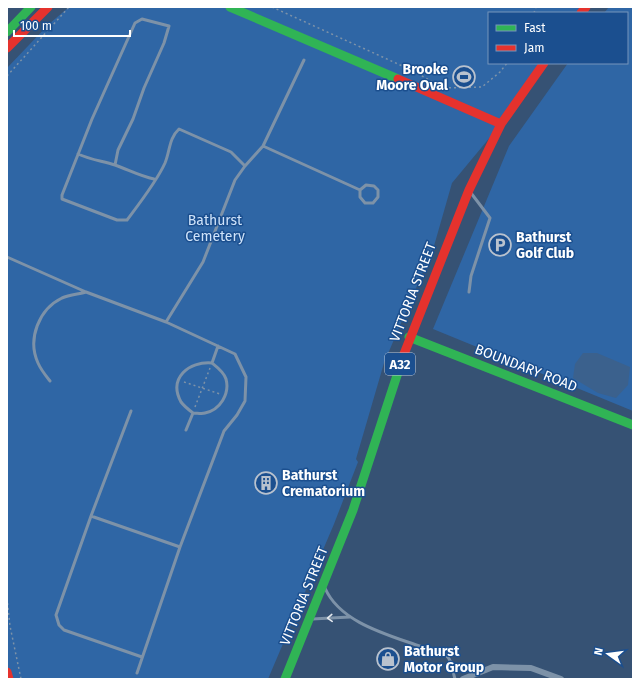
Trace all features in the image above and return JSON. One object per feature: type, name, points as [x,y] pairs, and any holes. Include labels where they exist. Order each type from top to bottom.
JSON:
[{"type":"main road","points":[[7,32],[31,7]]},
{"type":"main road","points":[[7,48],[48,7]]},
{"type":"main road","points":[[230,7],[501,124]]},
{"type":"main road","name":"VITTORIA STREET","points":[[285,679],[324,585],[352,510],[409,337],[469,190],[501,124],[543,64]]},
{"type":"main road","name":"BOUNDARY ROAD","points":[[409,337],[633,425]]},
{"type":"main road","points":[[7,672],[9,679]]},
{"type":"street","points":[[463,679],[493,667],[532,668],[561,679]]},
{"type":"lane","points":[[115,165],[118,150],[133,119],[144,88],[164,43],[169,26],[142,19],[135,23],[92,118],[62,194],[62,199],[117,220],[126,220],[140,204],[164,163],[173,135],[179,129],[231,152],[245,166]]},
{"type":"lane","points":[[166,322],[203,262],[235,180],[245,166],[264,146],[304,60]]},
{"type":"lane","points":[[264,146],[360,190]]},
{"type":"lane","points":[[78,154],[94,161],[115,165],[137,175],[154,179]]},
{"type":"lane","points":[[366,185],[374,186],[378,190],[378,197],[373,203],[365,203],[360,197],[360,190],[366,185]]},
{"type":"lane","points":[[469,190],[479,200],[490,218],[471,276],[469,292]]},
{"type":"lane","points":[[7,256],[86,292],[166,322],[235,354],[246,377],[245,401],[237,415],[224,431],[180,547],[137,673]]},
{"type":"lane","points":[[50,381],[38,363],[34,345],[36,328],[47,308],[63,298],[86,292]]},
{"type":"lane","points":[[212,363],[218,346]]},
{"type":"lane","points":[[200,362],[212,363],[219,368],[226,379],[226,396],[217,408],[205,413],[193,413],[182,403],[177,391],[179,380],[186,368],[200,362]]},
{"type":"lane","points":[[131,411],[90,516],[56,615],[59,625],[64,630],[142,657]]},
{"type":"lane","points":[[186,430],[193,413]]},
{"type":"lane","points":[[90,516],[180,547]]},
{"type":"lane","points":[[324,585],[328,596],[350,617],[387,634],[444,654],[451,662],[455,679]]},
{"type":"lane","points":[[310,619],[350,617]]},
{"type":"path","points":[[7,76],[69,7]]},
{"type":"path","points":[[272,7],[409,69],[444,88],[482,87],[500,72],[506,64]]},
{"type":"path","points":[[440,97],[444,88]]},
{"type":"path","points":[[193,413],[212,363]]},
{"type":"path","points":[[179,380],[226,396]]},
{"type":"path","points":[[7,598],[10,626],[21,679]]},
{"type":"green space","name":"Bathurst Cemetery","points":[[69,7],[586,7],[582,12],[488,12],[488,64],[544,64],[501,124],[452,183],[434,246],[384,363],[356,459],[358,462],[334,524],[268,679],[7,679],[7,68],[49,24]]},
{"type":"green space","name":"Bathurst Golf Club","points":[[609,7],[633,7],[633,411],[433,329],[509,146],[567,64],[628,64],[628,12],[605,12]]},
{"type":"shaded area","points":[[583,353],[597,353],[630,367],[628,385],[616,398],[598,393],[573,378],[575,364]]},
{"type":"traffic: fast","points":[[7,32],[31,7]]},
{"type":"traffic: fast","points":[[230,7],[398,79]]},
{"type":"traffic: fast","points":[[409,337],[633,425]]},
{"type":"traffic: fast","points":[[285,679],[353,510],[404,354]]},
{"type":"traffic: jam","points":[[7,48],[48,7]]},
{"type":"traffic: jam","points":[[582,12],[586,7]]},
{"type":"traffic: jam","points":[[404,354],[469,190],[501,124],[543,64]]},
{"type":"traffic: jam","points":[[398,79],[501,124]]},
{"type":"traffic: jam","points":[[7,672],[9,679]]},
{"type":"place","name":"Brooke Moore Oval","points":[[464,77]]},
{"type":"place","name":"Bathurst Golf Club","points":[[500,245]]},
{"type":"place","name":"Bathurst Crematorium","points":[[266,483]]},
{"type":"place","name":"Bathurst Motor Group","points":[[388,659]]}]
